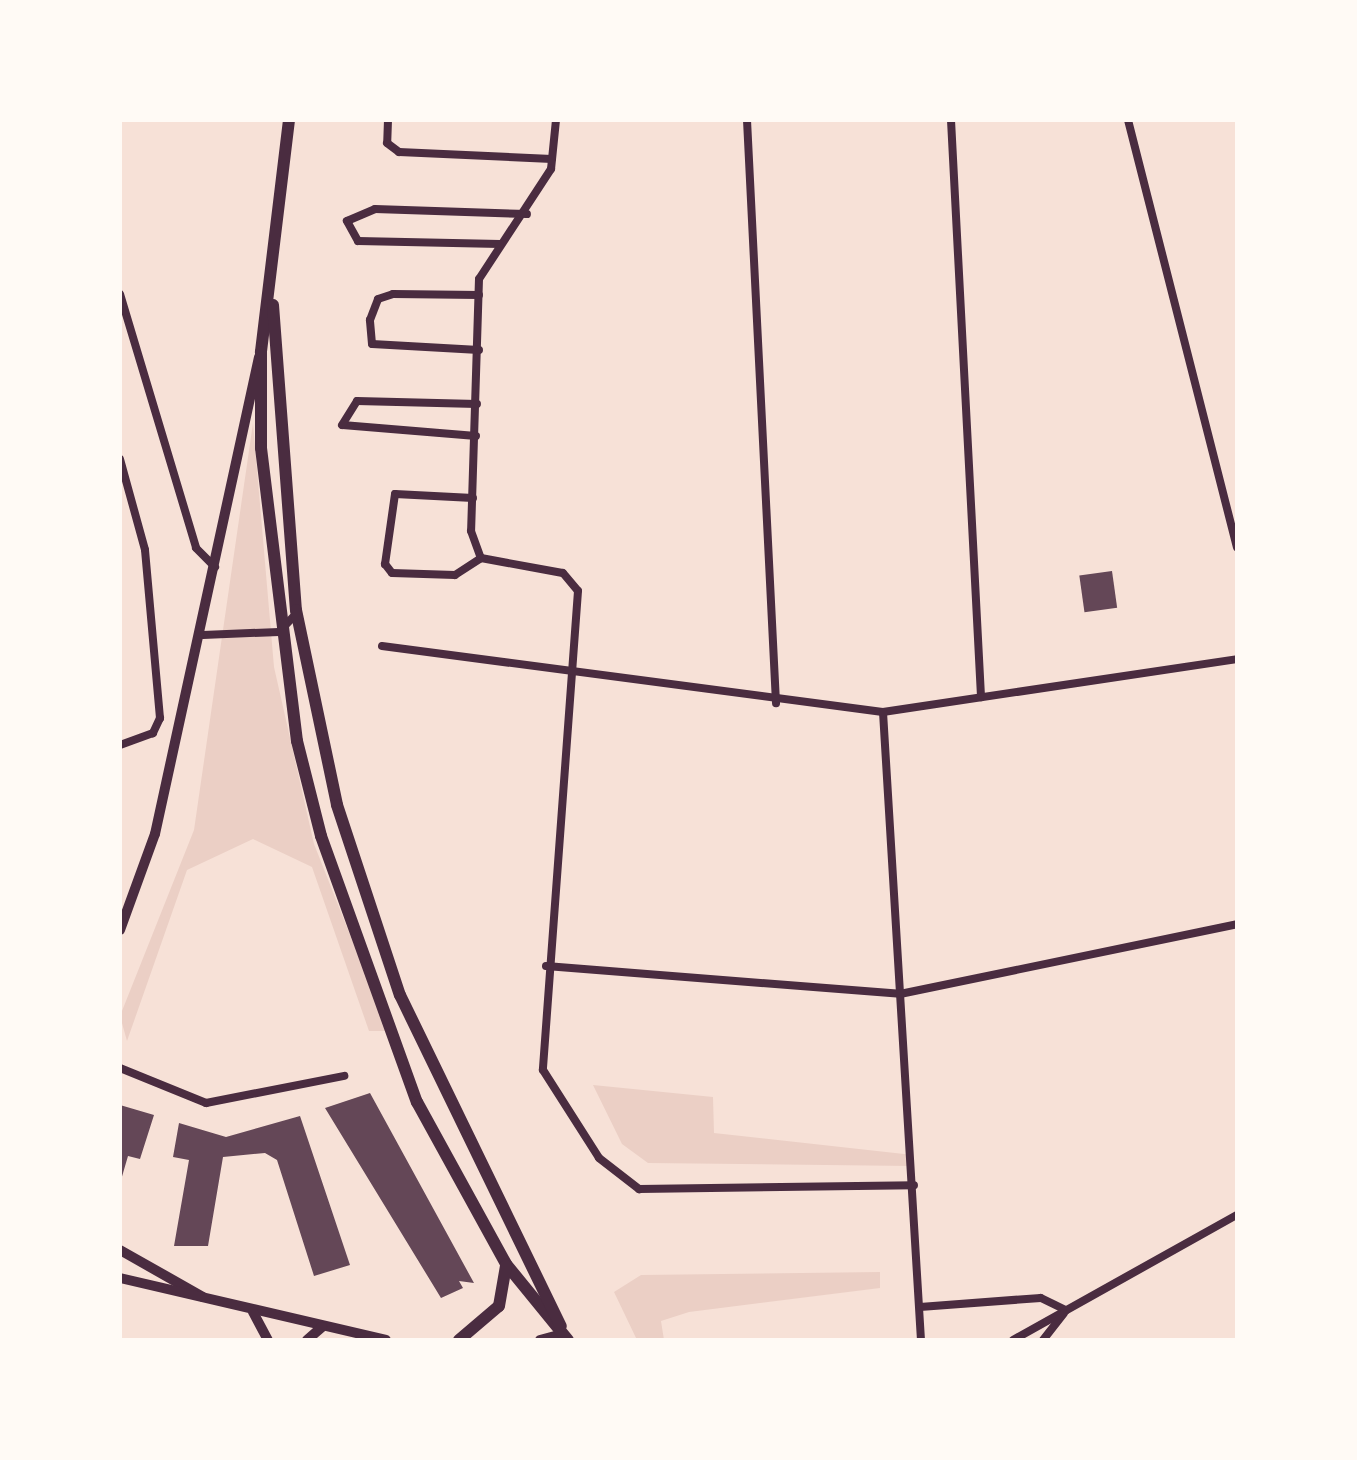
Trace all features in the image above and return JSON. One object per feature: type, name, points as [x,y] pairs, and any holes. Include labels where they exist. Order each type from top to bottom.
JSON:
[{"type":"main road","points":[[289,120],[261,352],[265,536],[279,632],[321,836],[379,1006],[417,1102],[506,1264],[566,1337]]},
{"type":"main road","points":[[271,293],[296,610],[336,805],[400,995],[547,1284],[566,1337]]},
{"type":"main road","points":[[459,1340],[498,1306],[506,1264]]},
{"type":"street","points":[[388,120],[387,143],[398,152],[552,158]]},
{"type":"street","points":[[481,558],[473,498],[480,295],[500,244],[527,214],[552,158],[556,120]]},
{"type":"street","points":[[747,120],[776,704]]},
{"type":"street","points":[[951,120],[981,697]]},
{"type":"street","points":[[1128,120],[1237,547]]},
{"type":"street","points":[[500,244],[358,241],[346,222],[375,209],[527,214]]},
{"type":"street","points":[[120,294],[196,548],[215,568]]},
{"type":"street","points":[[479,350],[372,344],[370,320],[378,299],[393,294],[480,295]]},
{"type":"street","points":[[120,930],[155,834],[203,635],[261,352]]},
{"type":"street","points":[[476,436],[342,426],[356,401],[477,404]]},
{"type":"street","points":[[120,460],[145,550],[160,718],[153,733],[120,745]]},
{"type":"street","points":[[473,498],[395,494],[385,564],[392,572],[455,576],[481,558],[572,580],[574,674],[546,966],[543,1070],[621,1182],[914,1185]]},
{"type":"street","points":[[203,635],[279,632],[296,610]]},
{"type":"street","points":[[382,646],[776,704],[883,712],[1237,660]]},
{"type":"street","points":[[883,712],[921,1340]]},
{"type":"street","points":[[546,966],[900,994],[1237,924]]},
{"type":"street","points":[[120,1068],[206,1103],[344,1076]]},
{"type":"street","points":[[1014,1340],[1237,1215]]},
{"type":"street","points":[[120,1250],[208,1301]]},
{"type":"street","points":[[120,1278],[386,1340]]},
{"type":"street","points":[[920,1307],[1040,1298],[1066,1310]]},
{"type":"street","points":[[1042,1340],[1066,1310]]},
{"type":"street","points":[[253,1312],[268,1340]]},
{"type":"street","points":[[308,1340],[322,1328]]},
{"type":"street","points":[[540,1340],[566,1337]]},
{"type":"shaded area","points":[[253,423],[274,667],[314,844],[388,1031],[369,1031],[312,867],[253,839],[187,870],[127,1041],[120,1016],[194,830]]},
{"type":"shaded area","points":[[593,1085],[713,1097],[714,1133],[913,1155],[911,1166],[648,1163],[622,1144]]},
{"type":"shaded area","points":[[880,1272],[880,1288],[689,1312],[661,1321],[664,1340],[637,1340],[614,1292],[641,1275]]},
{"type":"building","points":[[1112,571],[1117,608],[1084,612],[1079,576]]},
{"type":"building","points":[[370,1093],[474,1283],[459,1281],[463,1288],[441,1298],[325,1108]]},
{"type":"building","points":[[120,1105],[154,1115],[140,1159],[128,1156],[121,1180]]},
{"type":"building","points":[[300,1116],[350,1265],[314,1276],[277,1160],[265,1153],[223,1157],[208,1246],[174,1246],[189,1160],[173,1157],[179,1123],[226,1137]]}]
